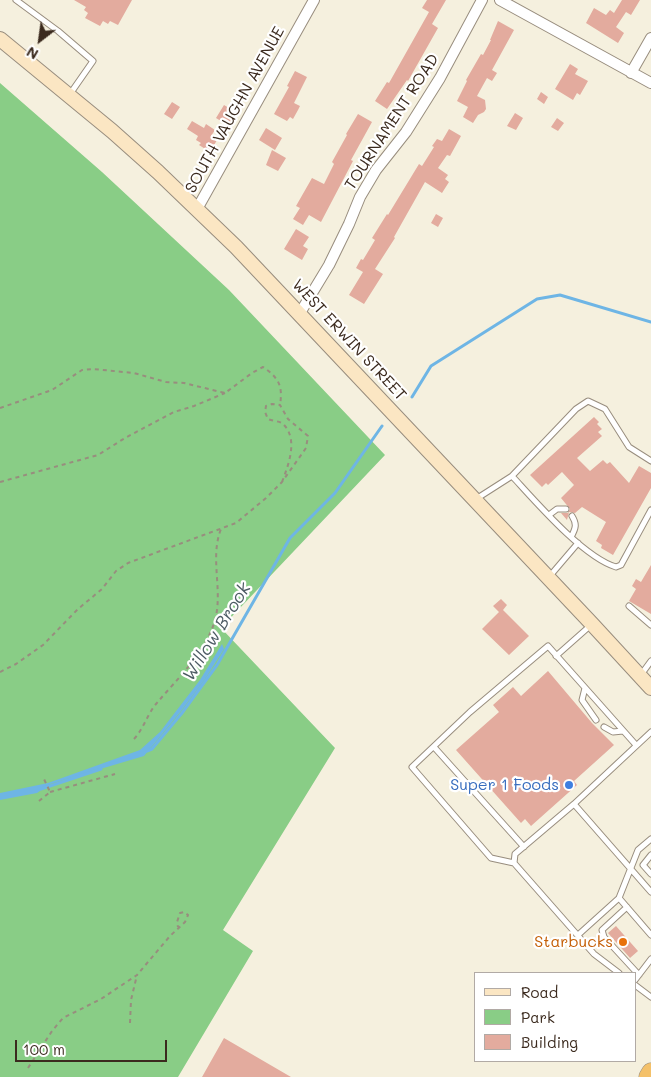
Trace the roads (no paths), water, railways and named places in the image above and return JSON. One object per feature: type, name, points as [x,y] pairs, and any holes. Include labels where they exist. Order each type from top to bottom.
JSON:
[{"type":"highway","points":[[648,1077],[651,1072]]},
{"type":"main road","name":"WEST ERWIN STREET","points":[[1,42],[118,137],[197,209],[300,313],[651,688]]},
{"type":"street","name":"SOUTH VAUGHN AVENUE","points":[[197,209],[314,0]]},
{"type":"street","name":"TOURNAMENT ROAD","points":[[300,313],[329,264],[360,197],[376,170],[406,132],[440,78],[482,0]]},
{"type":"street","points":[[500,0],[651,83]]},
{"type":"street","points":[[631,72],[651,38]]},
{"type":"lane","points":[[16,0],[93,60],[69,96]]},
{"type":"lane","points":[[476,500],[512,476],[576,409],[588,401],[605,409],[629,447],[651,461]]},
{"type":"lane","points":[[512,476],[578,543],[609,565],[616,567],[621,564],[651,510]]},
{"type":"lane","points":[[549,515],[557,509],[566,509]]},
{"type":"lane","points":[[571,536],[576,528],[576,522],[572,516]]},
{"type":"lane","points":[[548,577],[578,543]]},
{"type":"lane","points":[[629,606],[651,625]]},
{"type":"lane","points":[[556,656],[592,624]]},
{"type":"lane","points":[[618,972],[594,954],[514,863],[491,858],[412,767],[470,712],[548,646],[636,745]]},
{"type":"lane","points":[[640,676],[651,661]]},
{"type":"lane","points":[[585,688],[582,700],[596,720]]},
{"type":"lane","points":[[604,727],[613,732],[623,731]]},
{"type":"lane","points":[[514,863],[515,854],[574,804],[651,732]]},
{"type":"lane","points":[[434,747],[524,846]]},
{"type":"lane","points":[[574,804],[651,892]]},
{"type":"lane","points":[[578,935],[619,898],[638,850],[651,839]]},
{"type":"lane","points":[[651,855],[643,865],[651,874]]},
{"type":"lane","points":[[619,898],[651,935]]},
{"type":"lane","points":[[627,907],[602,930],[604,937],[633,972]]},
{"type":"lane","points":[[594,921],[604,929]]},
{"type":"lane","points":[[637,977],[651,959]]},
{"type":"lane","points":[[636,986],[651,997]]},
{"type":"water","points":[[222,644],[224,649],[205,679],[144,756],[50,784],[37,793],[0,800],[0,793],[48,783],[140,750],[160,732],[200,680]]},
{"type":"waterway","name":"Willow Brook","points":[[412,397],[431,366],[537,299],[560,295],[651,322]]},
{"type":"waterway","name":"Willow Brook","points":[[147,751],[152,749],[182,713],[217,665],[290,538],[335,493],[382,426]]},
{"type":"waterway","name":"Willow Brook","points":[[41,789],[101,769]]},
{"type":"place","name":"Super 1 Foods","points":[[569,785]]},
{"type":"place","name":"Starbucks","points":[[623,942]]}]
